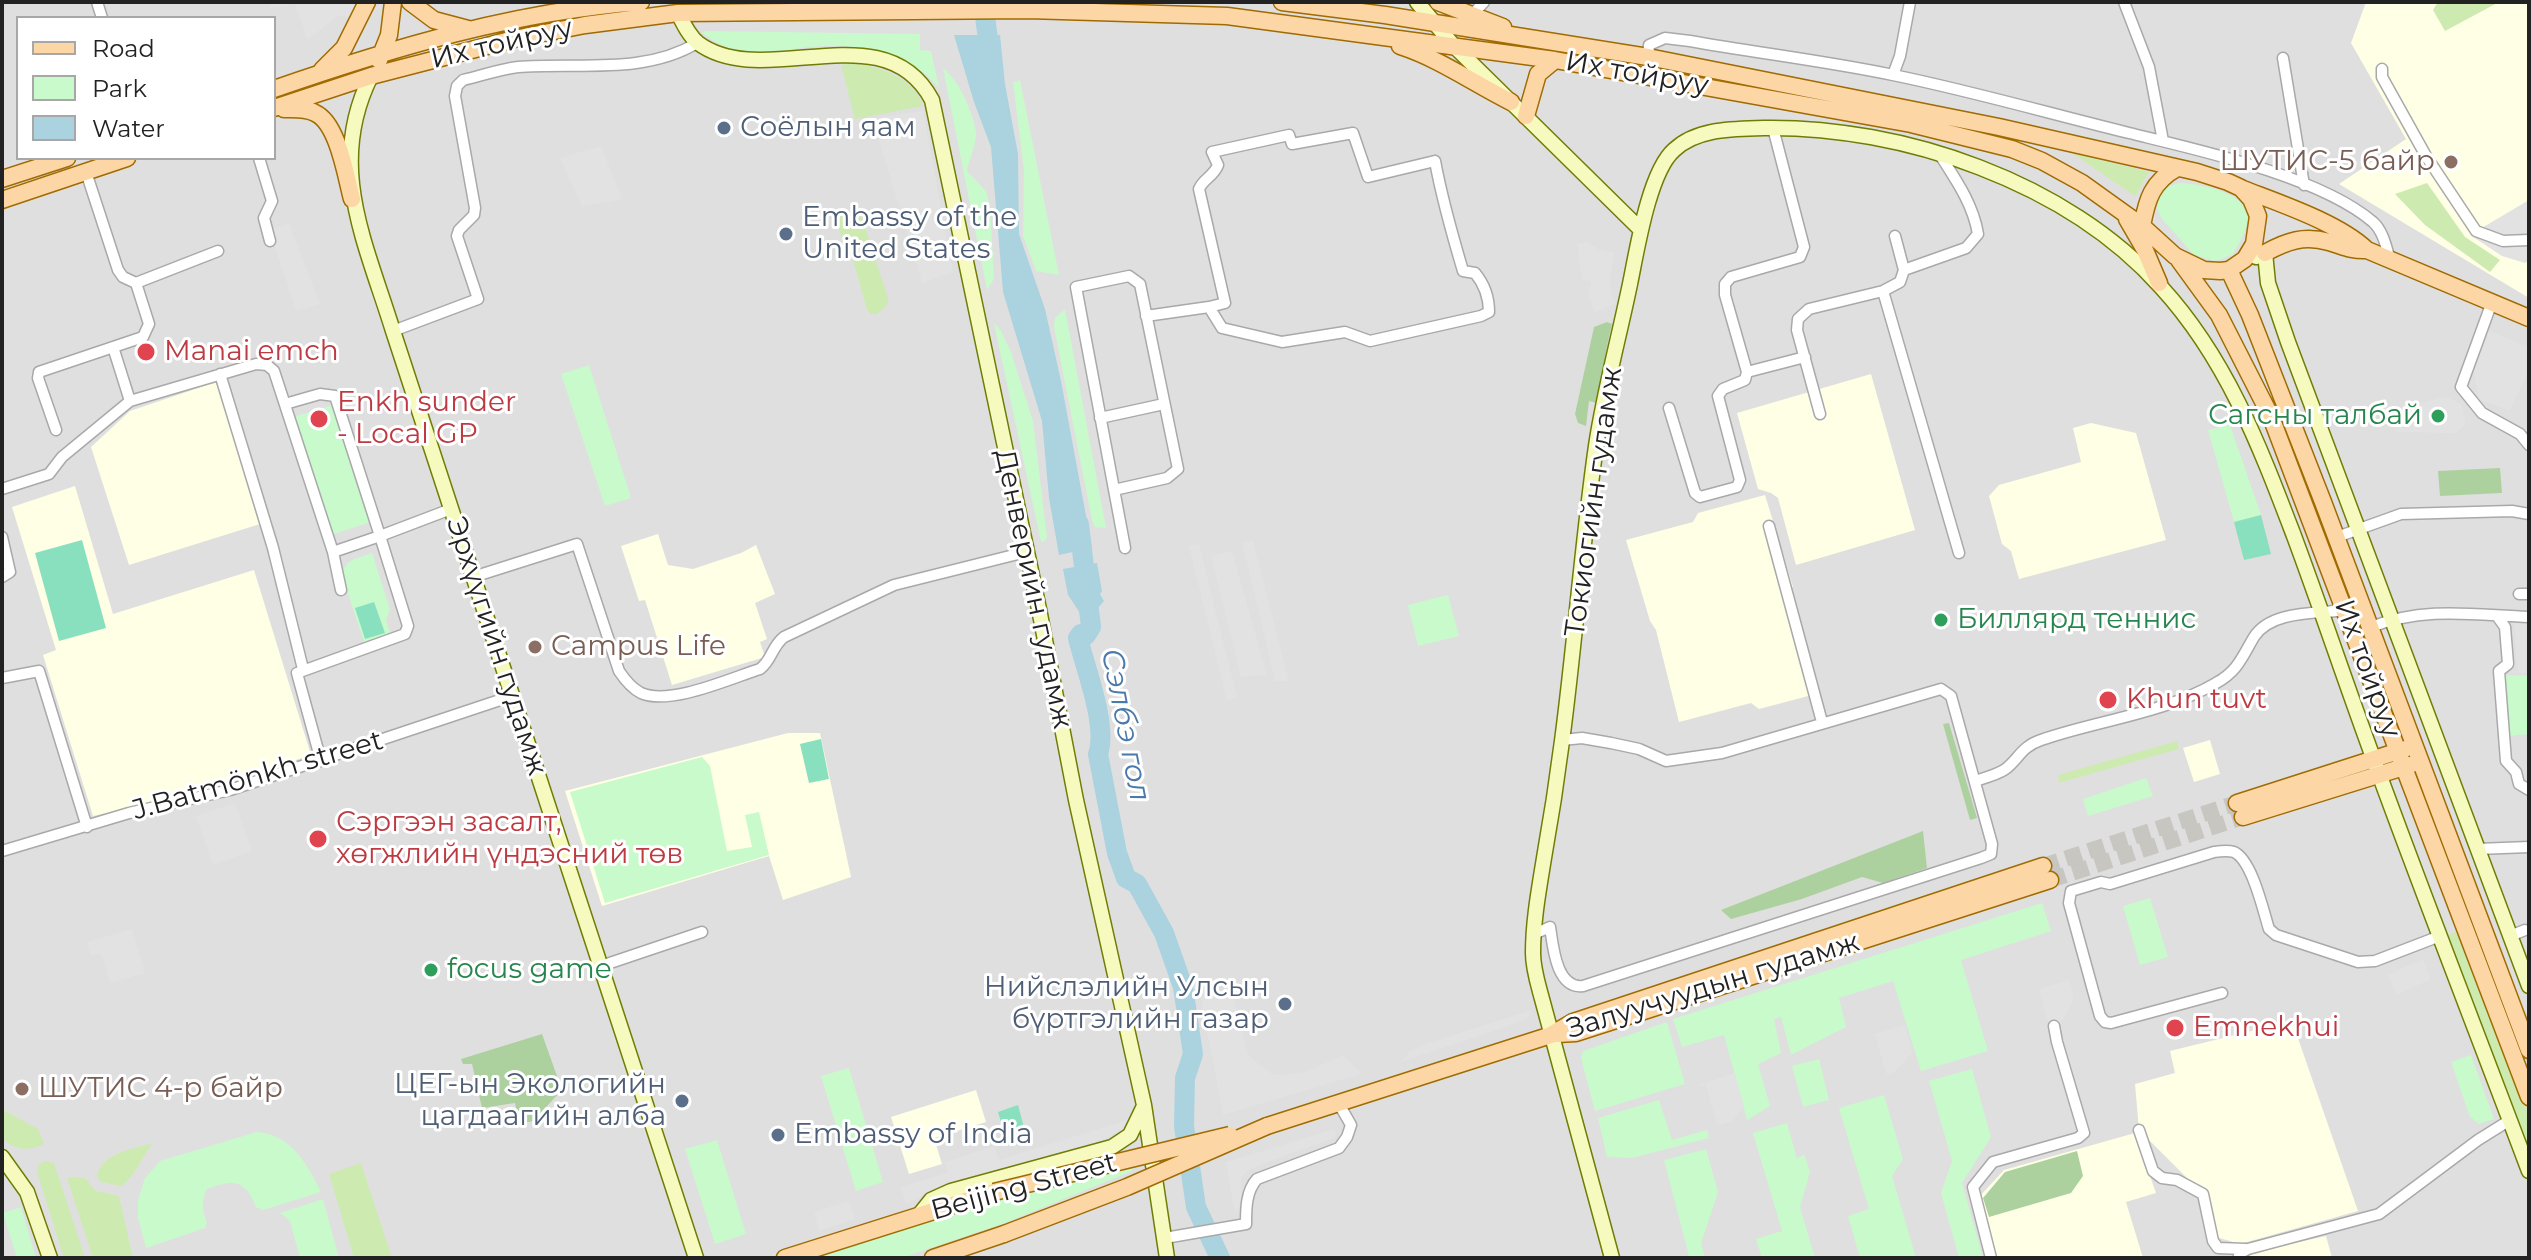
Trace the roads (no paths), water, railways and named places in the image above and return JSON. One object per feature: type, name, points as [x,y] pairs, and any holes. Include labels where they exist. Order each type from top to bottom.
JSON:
[{"type":"main road","points":[[319,73],[344,48],[367,2]]},
{"type":"main road","points":[[371,76],[383,54],[393,2]]},
{"type":"main road","points":[[410,2],[434,20],[474,30]]},
{"type":"main road","name":"Их тойруу","points":[[276,88],[383,54],[474,30],[584,8],[641,2]]},
{"type":"main road","name":"Их тойруу","points":[[1282,2],[1314,3],[1648,57],[2052,139],[2177,168]]},
{"type":"main road","points":[[1438,2],[1542,41]]},
{"type":"main road","name":"Их тойруу","points":[[276,107],[371,76],[514,39],[585,25],[678,13],[1028,10],[1227,16],[1555,60],[1911,124],[2012,149],[2062,171],[2142,226]]},
{"type":"main road","points":[[1372,34],[1435,59],[1472,83],[1511,102]]},
{"type":"main road","points":[[1526,116],[1538,74],[1555,60]]},
{"type":"main road","points":[[276,108],[304,110],[317,113],[324,119],[332,130],[352,199]]},
{"type":"main road","points":[[2,179],[61,160]]},
{"type":"main road","points":[[2,200],[121,160]]},
{"type":"main road","points":[[2241,188],[2251,199],[2258,216],[2254,244],[2233,268],[2204,270],[2175,256],[2142,226],[2153,186],[2177,168],[2197,172],[2241,188],[2314,219],[2357,240],[2367,250],[2529,318]]},
{"type":"main road","points":[[2122,211],[2145,250],[2159,283]]},
{"type":"main road","points":[[2265,253],[2293,239],[2306,237],[2352,251],[2367,250]]},
{"type":"main road","name":"Их тойруу","points":[[2175,256],[2219,315],[2271,417],[2529,1097]]},
{"type":"main road","name":"Их тойруу","points":[[2233,268],[2529,1050]]},
{"type":"main road","points":[[2240,810],[2417,754]]},
{"type":"main road","name":"Залуучуудын гудамж","points":[[1551,1035],[1573,1022],[2046,873]]},
{"type":"main road","name":"Beijing Street","points":[[785,1258],[994,1192],[1267,1126],[1551,1035]]},
{"type":"main road","name":"Beijing Street","points":[[933,1258],[1127,1187],[1267,1126]]},
{"type":"street","points":[[1417,2],[1453,45],[1641,230]]},
{"type":"street","points":[[1471,16],[1484,2]]},
{"type":"street","points":[[1893,75],[1900,56],[1910,2]]},
{"type":"street","points":[[2124,2],[2149,67],[2163,141]]},
{"type":"street","points":[[393,331],[478,299],[457,236],[474,215],[475,208],[455,96],[457,86],[463,80],[516,67],[616,65],[679,54],[697,43],[678,13]]},
{"type":"street","points":[[1648,57],[1649,45],[1665,38],[1893,75],[2163,141],[2304,185],[2356,210],[2376,224],[2390,260]]},
{"type":"street","name":"Денверийн гудамж","points":[[697,43],[729,58],[746,61],[828,54],[863,57],[895,65],[913,76],[927,91],[936,112],[1076,800],[1144,1105],[1158,1190],[1171,1237],[1167,1258]]},
{"type":"street","points":[[2283,58],[2304,185]]},
{"type":"street","points":[[2382,69],[2382,77],[2426,156],[2476,231],[2503,241],[2529,240]]},
{"type":"street","name":"Эрхүүгийн гудамж","points":[[371,76],[352,123],[349,145],[352,199],[696,1258]]},
{"type":"street","points":[[2052,139],[2056,115]]},
{"type":"street","points":[[1669,408],[1695,493],[1700,497],[1737,487],[1740,480],[1718,396],[1723,389],[1745,380],[1747,372],[1724,292],[1725,284],[1731,277],[1800,257],[1804,247],[1773,128]]},
{"type":"street","name":"Токиогийн гудамж","points":[[1612,1258],[1534,967],[1534,934],[1562,740],[1596,442],[1641,230],[1661,168],[1676,147],[1708,132],[1773,128],[1815,130],[1939,153],[2021,184],[2065,209],[2119,247],[2159,283],[2218,362],[2260,446],[2323,613],[2376,767],[2529,1171]]},
{"type":"street","points":[[1146,316],[1225,303],[1199,189],[1218,165],[1212,152],[1289,135],[1292,144],[1353,133],[1368,177],[1435,161],[1441,196],[1463,271],[1475,273],[1484,284],[1489,312],[1370,341],[1345,332],[1282,342],[1222,328],[1209,307]]},
{"type":"street","points":[[1904,270],[1966,248],[1978,234],[1966,196],[1939,153]]},
{"type":"street","points":[[260,160],[272,201],[264,218],[270,241]]},
{"type":"street","points":[[86,172],[123,277],[136,283],[218,251]]},
{"type":"street","points":[[1820,414],[1797,324],[1805,311],[1883,291],[1900,282],[1904,270],[1895,236]]},
{"type":"street","points":[[2233,268],[2265,253],[2268,283],[2529,986]]},
{"type":"street","points":[[1114,490],[1167,478],[1178,469],[1140,284],[1129,276],[1076,287],[1100,418],[1125,548]]},
{"type":"street","points":[[56,430],[38,378],[39,372],[143,337],[149,324],[136,283]]},
{"type":"street","points":[[1883,291],[1959,553]]},
{"type":"street","points":[[2492,302],[2461,387],[2482,413],[2520,434],[2529,445]]},
{"type":"street","points":[[113,347],[130,401]]},
{"type":"street","points":[[1747,372],[1805,357]]},
{"type":"street","points":[[2,489],[49,474],[62,457],[130,401],[256,364],[267,365],[274,371],[285,404],[333,552],[341,590]]},
{"type":"street","points":[[220,374],[273,548],[303,669]]},
{"type":"street","points":[[285,404],[320,394],[335,396],[408,631],[297,673],[321,761]]},
{"type":"street","points":[[1100,418],[1164,404]]},
{"type":"street","points":[[333,552],[451,509]]},
{"type":"street","points":[[2337,537],[2401,514],[2512,511],[2529,514]]},
{"type":"street","points":[[1769,526],[1822,722]]},
{"type":"street","points":[[2,537],[10,567],[10,572],[2,577]]},
{"type":"street","points":[[473,577],[577,544],[619,671],[629,685],[642,694],[669,697],[760,669],[769,663],[776,644],[784,637],[894,585],[1026,552]]},
{"type":"street","points":[[1975,781],[2005,770],[2025,748],[2038,740],[2100,725],[2184,698],[2217,683],[2240,664],[2255,634],[2269,624],[2290,616],[2345,610]]},
{"type":"street","points":[[2371,627],[2392,619],[2452,611],[2529,617]]},
{"type":"street","points":[[2497,616],[2505,627],[2508,664],[2499,671],[2506,761],[2516,772],[2519,784],[2529,790]]},
{"type":"street","points":[[2,678],[39,671],[87,827]]},
{"type":"street","points":[[1534,934],[1550,927],[1554,958],[1568,983],[1575,987],[1583,986],[1991,854],[1992,844],[1975,781],[1952,701],[1945,691],[1937,689],[1722,753],[1666,761],[1639,749],[1611,743],[1582,738],[1562,740]]},
{"type":"street","name":"J.Batmönkh street","points":[[2,851],[129,813],[224,791],[512,696]]},
{"type":"street","points":[[2477,849],[2529,847]]},
{"type":"street","points":[[2222,993],[2111,1023],[2105,1022],[2100,1016],[2069,903],[2071,891],[2101,882],[2110,884],[2214,852],[2228,851],[2238,854],[2251,872],[2269,929],[2276,935],[2358,962],[2375,961],[2440,936]]},
{"type":"street","points":[[2510,936],[2525,930]]},
{"type":"street","points":[[601,966],[702,932]]},
{"type":"street","points":[[1991,1258],[1973,1187],[1993,1162],[2078,1138],[2084,1133],[2054,1026]]},
{"type":"street","points":[[1171,1237],[1246,1224],[1248,1197],[1257,1179],[1339,1148],[1344,1143],[1351,1125],[1339,1104]]},
{"type":"street","points":[[919,1215],[931,1200],[951,1191],[1112,1147],[1130,1135],[1144,1105]]},
{"type":"street","points":[[2239,1258],[2239,1254],[2248,1249],[2379,1214],[2478,1140],[2510,1120]]},
{"type":"street","points":[[2139,1130],[2153,1171],[2162,1178],[2177,1180],[2203,1194],[2213,1241],[2218,1248],[2248,1249]]},
{"type":"street","points":[[2,1157],[27,1192],[50,1258]]},
{"type":"water","points":[[954,35],[1000,35],[1018,154],[1019,234],[1045,309],[1092,548],[1059,555],[1049,498],[1042,421],[1003,292],[991,147]]},
{"type":"water","points":[[1097,563],[1100,594],[1104,601],[1097,609],[1089,633],[1086,622],[1068,595],[1063,569]]},
{"type":"waterway","name":"Сэлбэ гол","points":[[983,2],[991,61]]},
{"type":"waterway","name":"Сэлбэ гол","points":[[1079,524],[1091,627],[1086,635],[1081,634],[1078,638],[1098,712],[1098,754],[1117,853],[1126,878],[1137,884],[1164,933],[1183,987],[1193,1054],[1185,1078],[1184,1126],[1196,1207],[1220,1258]]},
{"type":"tunnel","points":[[2043,866],[2237,803]]},
{"type":"tunnel","points":[[2050,880],[2243,817]]},
{"type":"place","name":"Соёлын яам","points":[[724,128]]},
{"type":"place","name":"ШУТИС-5 байр","points":[[2451,162]]},
{"type":"place","name":"Embassy of the United States","points":[[786,234]]},
{"type":"place","name":"Manai emch","points":[[146,352]]},
{"type":"place","name":"Сагсны талбай","points":[[2438,416]]},
{"type":"place","name":"Enkh sunder - Local GP","points":[[319,419]]},
{"type":"place","name":"Биллярд теннис","points":[[1941,620]]},
{"type":"place","name":"Campus Life","points":[[535,647]]},
{"type":"place","name":"Khun tuvt","points":[[2108,700]]},
{"type":"place","name":"Сэргээн засалт, хөгжлийн үндэсний төв","points":[[318,839]]},
{"type":"place","name":"focus game","points":[[431,970]]},
{"type":"place","name":"Нийслэлийн Улсын бүртгэлийн газар","points":[[1285,1004]]},
{"type":"place","name":"Emnekhui","points":[[2175,1028]]},
{"type":"place","name":"ШУТИС 4-р байр","points":[[22,1089]]},
{"type":"place","name":"ЦЕГ-ын Экологийн цагдаагийн алба","points":[[682,1101]]},
{"type":"place","name":"Embassy of India","points":[[778,1135]]}]
